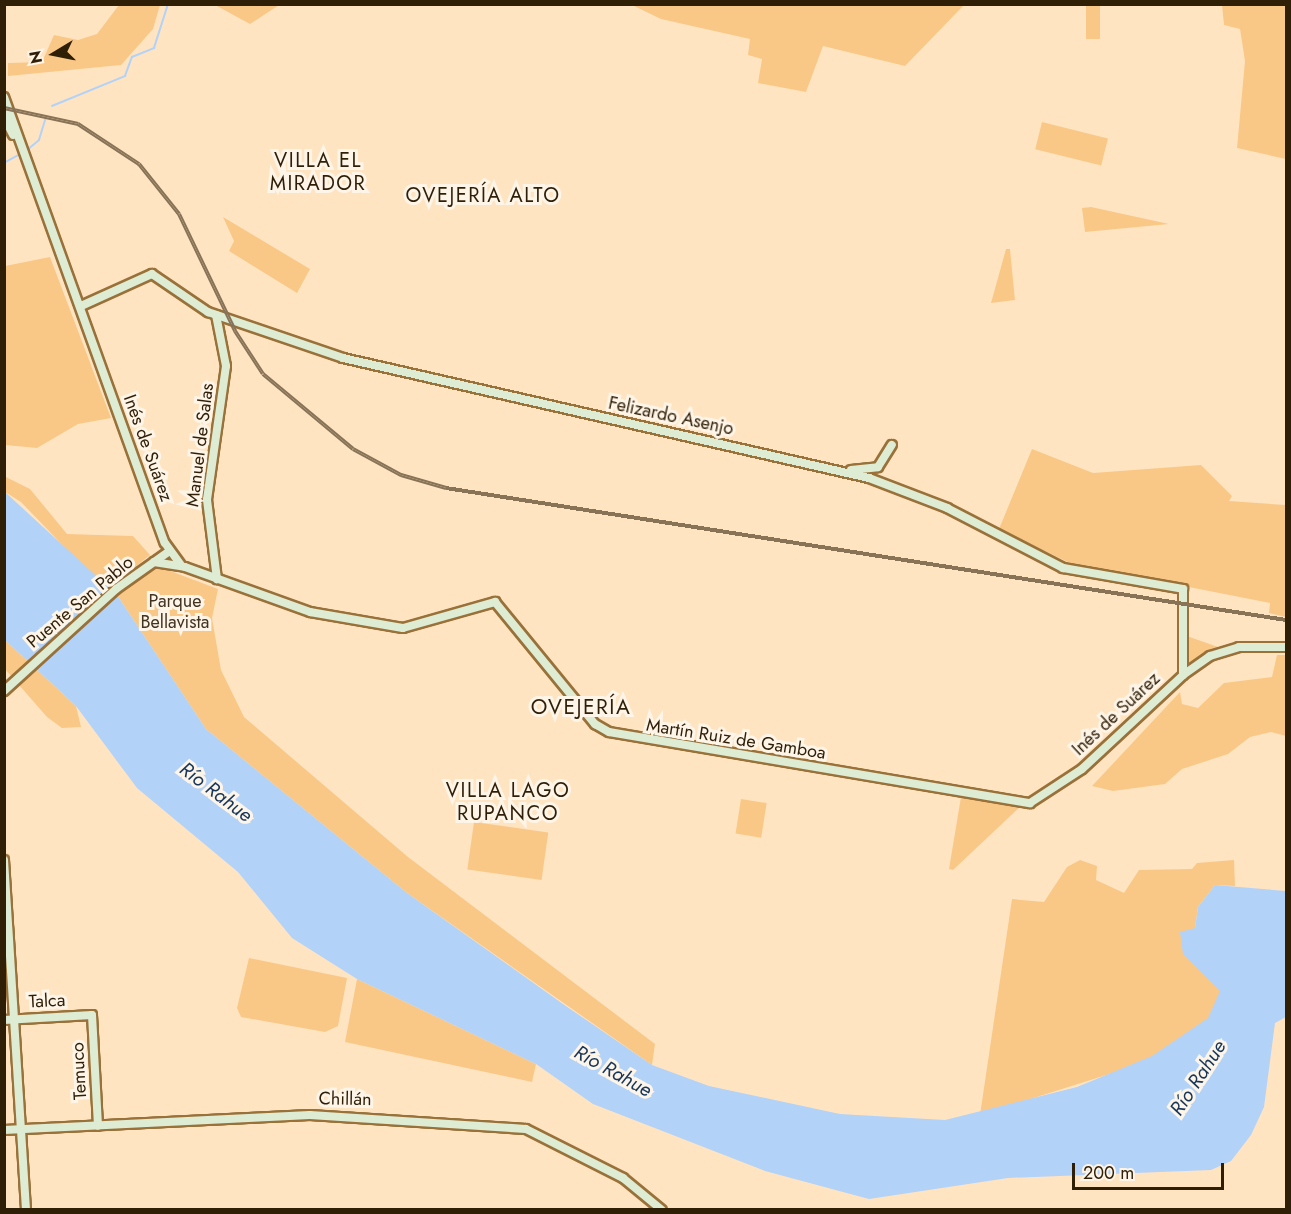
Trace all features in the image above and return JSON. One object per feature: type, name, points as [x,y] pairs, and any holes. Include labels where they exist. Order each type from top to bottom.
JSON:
[{"type":"street","name":"Inés de Suárez","points":[[4,97],[168,552],[185,567]]},
{"type":"street","name":"Inés de Suárez","points":[[4,117],[22,152]]},
{"type":"street","name":"Felizardo Asenjo","points":[[80,306],[152,274],[216,315],[391,370],[845,471],[947,508],[1063,568],[1183,589]]},
{"type":"street","name":"Manuel de Salas","points":[[216,315],[226,366],[207,500],[217,579]]},
{"type":"street","points":[[845,471],[878,467],[892,445]]},
{"type":"street","name":"Puente San Pablo","points":[[4,691],[116,589],[168,552]]},
{"type":"street","points":[[154,562],[185,567],[217,579]]},
{"type":"street","name":"Martín Ruiz de Gamboa","points":[[217,579],[318,614],[409,629],[495,602],[595,724],[609,732],[1030,803]]},
{"type":"street","name":"Inés de Suárez","points":[[1030,803],[1082,769],[1183,675],[1183,589]]},
{"type":"street","points":[[1183,675],[1231,648],[1287,647]]},
{"type":"street","points":[[4,860],[26,1209]]},
{"type":"street","name":"Talca","points":[[4,1020],[92,1015]]},
{"type":"street","name":"Temuco","points":[[92,1015],[98,1126]]},
{"type":"street","name":"Chillán","points":[[4,1130],[310,1115],[526,1129],[623,1178],[662,1209]]},
{"type":"green space","points":[[119,5],[160,5],[153,29],[121,65],[8,76],[8,63],[42,62],[54,35],[78,40],[97,34]]},
{"type":"green space","points":[[215,5],[279,5],[250,24]]},
{"type":"green space","points":[[632,5],[964,5],[905,66],[823,46],[806,92],[758,83],[762,59],[748,55],[750,39],[661,19]]},
{"type":"green space","points":[[1086,5],[1100,5],[1100,39],[1086,39]]},
{"type":"green space","points":[[1222,5],[1286,5],[1286,159],[1237,148],[1245,61],[1240,29],[1224,25]]},
{"type":"green space","points":[[1042,122],[1108,138],[1101,166],[1035,149]]},
{"type":"green space","points":[[1091,207],[1169,224],[1085,232],[1082,208]]},
{"type":"green space","points":[[223,217],[310,269],[297,293],[229,251],[234,241]]},
{"type":"green space","points":[[1006,249],[1010,249],[1015,300],[991,303]]},
{"type":"green space","points":[[50,257],[111,418],[78,424],[37,448],[5,445],[5,266]]},
{"type":"green space","points":[[1032,449],[1093,473],[1201,465],[1232,496],[1229,501],[1286,505],[1286,617],[1269,613],[1270,603],[1072,564],[999,529]]},
{"type":"green space","points":[[4,476],[30,489],[67,534],[133,536],[150,555],[109,588],[99,583],[21,502],[5,492]]},
{"type":"green space","name":"Parque Bellavista","points":[[157,566],[218,589],[212,618],[221,670],[244,717],[408,857],[655,1044],[652,1065],[407,893],[206,729],[117,595]]},
{"type":"green space","points":[[1184,635],[1218,647],[1188,666]]},
{"type":"green space","points":[[5,640],[76,706],[81,727],[62,728],[47,717],[5,669]]},
{"type":"green space","points":[[1277,655],[1286,655],[1286,736],[1271,732],[1250,737],[1228,754],[1182,769],[1165,784],[1113,791],[1092,786],[1180,692],[1182,704],[1198,708],[1224,683],[1272,677]]},
{"type":"green space","points":[[961,797],[1022,805],[953,870],[949,869]]},
{"type":"green space","points":[[741,799],[767,803],[761,838],[736,834]]},
{"type":"green space","points":[[474,822],[548,832],[542,880],[467,870]]},
{"type":"green space","points":[[1080,860],[1097,866],[1096,880],[1124,893],[1139,870],[1192,869],[1197,863],[1234,860],[1235,886],[1215,885],[1198,907],[1195,928],[1226,990],[1212,1022],[1154,1060],[980,1115],[1012,899],[1044,902],[1067,867]]},
{"type":"green space","points":[[249,958],[347,978],[338,1026],[325,1032],[241,1017],[237,1008]]},
{"type":"green space","points":[[357,979],[536,1064],[532,1082],[345,1042]]},
{"type":"water","name":"Río Rahue","points":[[5,492],[117,595],[206,729],[407,893],[563,1004],[652,1065],[709,1086],[840,1114],[945,1120],[1077,1087],[1152,1056],[1208,1018],[1220,991],[1183,954],[1180,932],[1195,928],[1198,907],[1215,885],[1286,891],[1286,1017],[1275,1023],[1264,1107],[1251,1135],[1231,1161],[1211,1170],[1008,1178],[869,1199],[765,1171],[593,1104],[536,1064],[357,979],[292,938],[238,872],[137,788],[76,706],[5,640]]},
{"type":"waterway","points":[[52,106],[125,76],[132,57],[154,48],[168,4]]},
{"type":"waterway","points":[[227,4],[286,4]]},
{"type":"waterway","points":[[26,151],[39,140],[45,120]]},
{"type":"waterway","points":[[4,163],[22,153]]},
{"type":"railway","points":[[4,108],[78,124],[139,164],[179,214],[235,331],[263,374],[353,449],[401,475],[446,488],[1286,620]]},
{"type":"district","name":"VILLA EL MIRADOR","points":[[318,172]]},
{"type":"district","name":"OVEJERÍA ALTO","points":[[483,195]]},
{"type":"district","name":"OVEJERÍA","points":[[581,707]]},
{"type":"district","name":"VILLA LAGO RUPANCO","points":[[508,802]]}]
